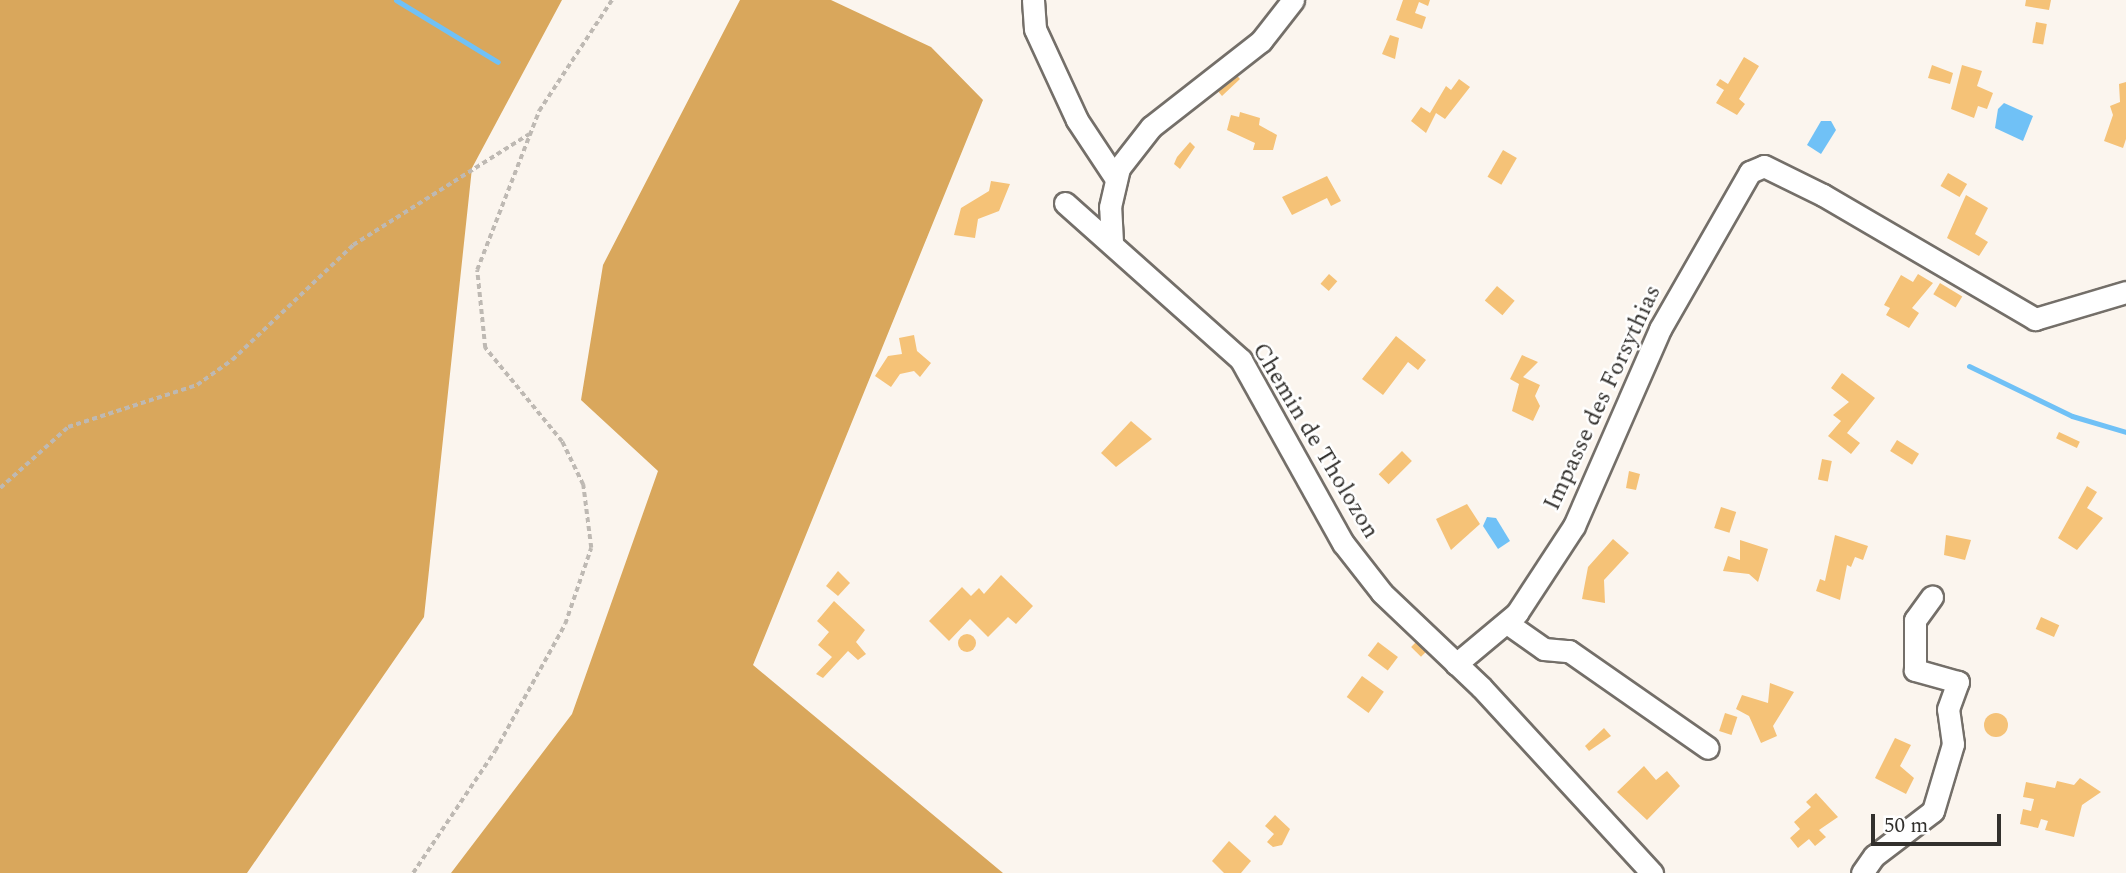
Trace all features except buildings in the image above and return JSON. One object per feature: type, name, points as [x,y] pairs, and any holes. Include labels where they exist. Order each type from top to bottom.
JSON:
[{"type":"street","points":[[1033,0],[1031,15],[1039,39],[1077,120],[1116,179]]},
{"type":"street","points":[[1112,242],[1110,207],[1116,179],[1151,127],[1261,41],[1293,0]]},
{"type":"street","name":"Impasse des Forsythias","points":[[1457,664],[1507,623],[1574,526],[1660,329],[1750,172],[1764,166],[1824,195],[2035,319],[2126,292]]},
{"type":"street","name":"Chemin de Tholozon","points":[[1065,203],[1112,242],[1123,258],[1241,360],[1343,543],[1382,593],[1457,664],[1651,873]]},
{"type":"street","points":[[1863,873],[1874,856],[1933,811],[1953,744],[1948,709],[1958,682],[1915,670],[1915,620],[1933,597]]},
{"type":"street","points":[[1507,623],[1544,649],[1569,651],[1708,748]]},
{"type":"path","points":[[413,873],[495,751],[552,647],[591,548],[583,485],[562,442],[485,348],[477,270],[539,111],[612,0]]},
{"type":"path","points":[[0,488],[68,427],[197,385],[232,360],[353,245],[530,133]]},
{"type":"shaded area","points":[[0,0],[562,0],[472,168],[424,617],[247,873],[0,873]]},
{"type":"shaded area","points":[[740,0],[831,0],[931,47],[983,100],[753,665],[1003,873],[451,873],[572,714],[658,471],[581,400],[603,265]]},
{"type":"water","points":[[2004,103],[2033,116],[2023,141],[1995,128],[1998,109]]},
{"type":"water","points":[[1821,121],[1831,121],[1836,130],[1821,154],[1807,145]]},
{"type":"water","points":[[1487,517],[1496,518],[1510,541],[1498,549],[1483,526]]},
{"type":"waterway","points":[[396,0],[498,62]]},
{"type":"waterway","points":[[1969,366],[2072,416],[2126,432]]}]
